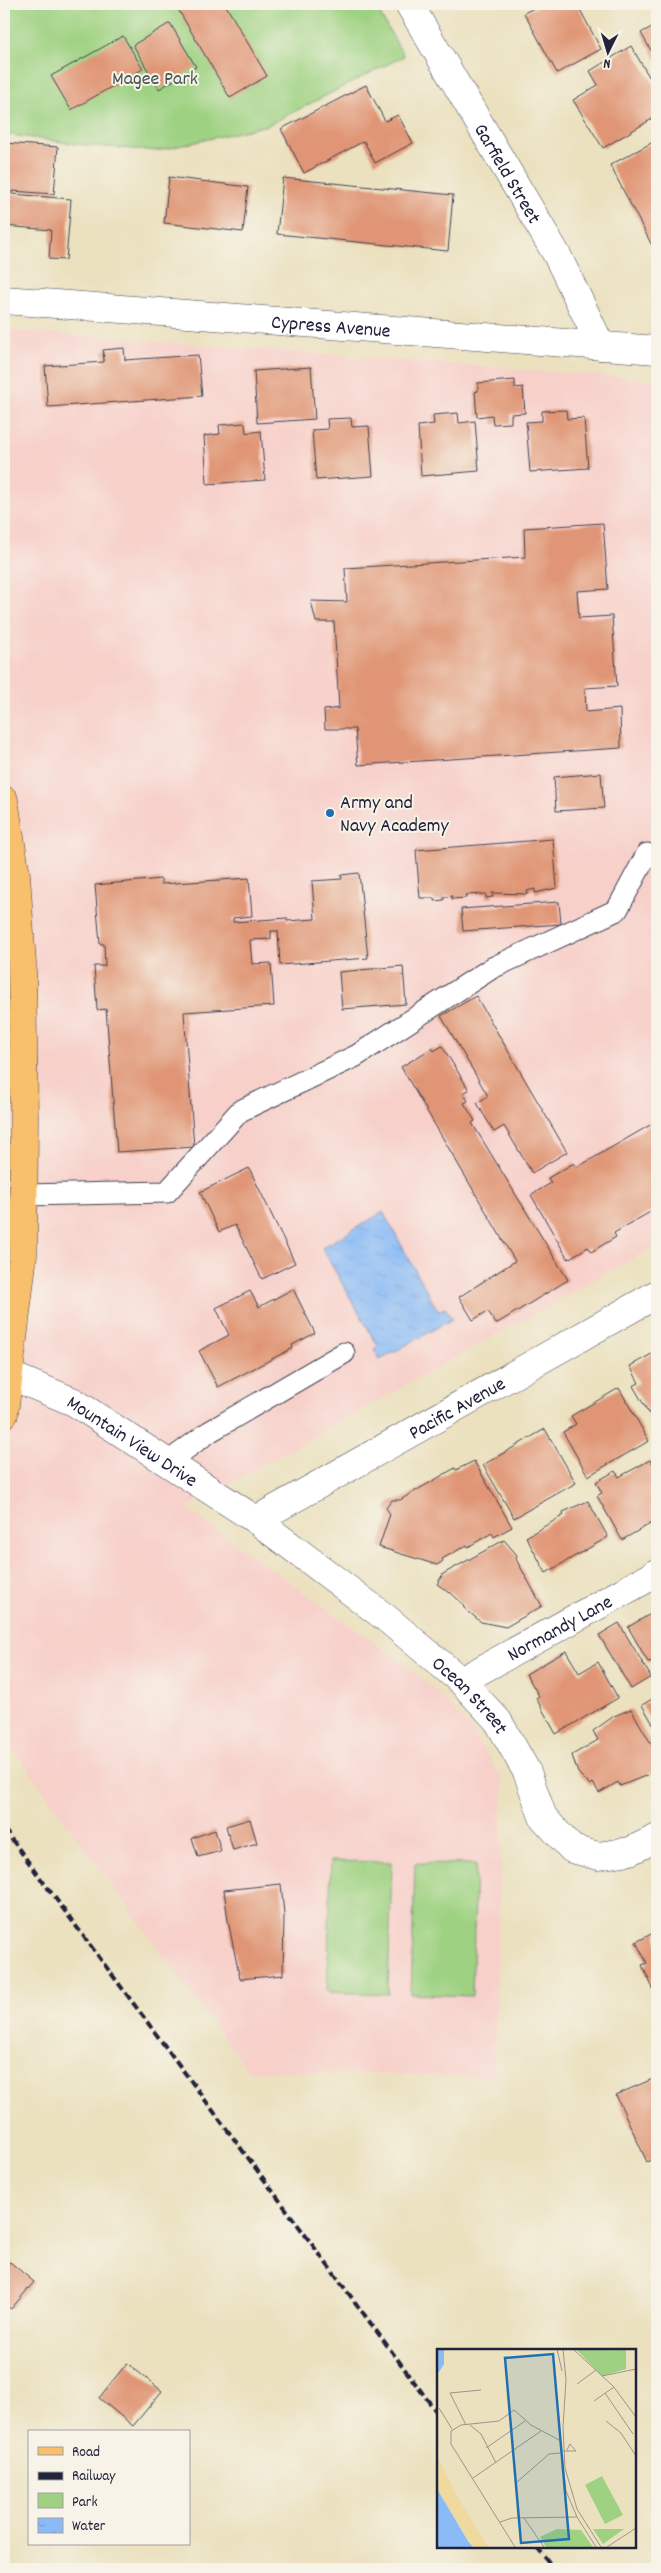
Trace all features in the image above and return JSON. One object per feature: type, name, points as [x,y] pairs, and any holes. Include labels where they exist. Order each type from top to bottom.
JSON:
[{"type":"main road","points":[[4,800],[16,875],[22,964],[24,1194],[23,1255],[7,1374],[4,1414]]},
{"type":"street","name":"Garfield Street","points":[[408,4],[557,255],[601,346]]},
{"type":"street","name":"Cypress Avenue","points":[[4,300],[657,350]]},
{"type":"street","name":"Pacific Avenue","points":[[256,1520],[657,1294]]},
{"type":"street","name":"Mountain View Drive","points":[[7,1374],[74,1402],[256,1520]]},
{"type":"street","name":"Ocean Street","points":[[256,1520],[386,1618],[461,1681],[498,1721],[527,1772],[543,1817],[572,1849],[598,1856],[630,1851],[657,1838]]},
{"type":"street","name":"Normandy Lane","points":[[461,1681],[657,1573]]},
{"type":"lane","points":[[24,1194],[167,1192],[240,1111],[356,1056],[492,968],[617,910],[647,854]]},
{"type":"lane","points":[[168,1462],[209,1432],[344,1353]]},
{"type":"shaded area","name":"Army and Navy Academy","points":[[4,330],[657,380],[657,1245],[186,1508],[411,1669],[439,1694],[470,1728],[503,1780],[494,2077],[248,2071],[4,1737]]},
{"type":"green space","name":"Magee Park","points":[[4,4],[374,4],[404,56],[268,125],[157,151],[83,145],[4,134]]},
{"type":"green space","points":[[331,1861],[392,1862],[388,1994],[327,1992]]},
{"type":"green space","points":[[415,1863],[476,1864],[472,1996],[411,1994]]},
{"type":"water","points":[[383,1212],[438,1311],[445,1308],[452,1319],[380,1360],[374,1349],[378,1346],[322,1248]]},
{"type":"building","points":[[175,4],[225,4],[267,76],[230,98]]},
{"type":"building","points":[[542,4],[577,4],[601,49],[557,73],[524,13]]},
{"type":"building","points":[[170,23],[196,67],[159,89],[133,45]]},
{"type":"building","points":[[657,24],[657,61],[641,33]]},
{"type":"building","points":[[123,36],[143,69],[71,110],[51,76]]},
{"type":"building","points":[[631,46],[657,90],[657,116],[603,148],[573,100],[598,85],[590,71]]},
{"type":"building","points":[[366,85],[385,121],[398,115],[413,143],[375,163],[364,141],[304,173],[281,129]]},
{"type":"building","points":[[657,140],[657,255],[610,165]]},
{"type":"building","points":[[4,143],[58,147],[54,194],[12,191],[12,194],[71,199],[66,260],[49,259],[51,230],[4,226]]},
{"type":"building","points":[[169,177],[248,187],[243,232],[164,223]]},
{"type":"building","points":[[283,178],[453,195],[448,251],[277,234]]},
{"type":"building","points":[[124,348],[125,360],[198,355],[202,396],[48,407],[45,366],[104,362],[103,350]]},
{"type":"building","points":[[311,367],[315,419],[257,423],[254,371]]},
{"type":"building","points":[[515,380],[515,388],[523,387],[525,413],[511,414],[511,423],[493,424],[492,415],[477,417],[475,392],[478,391],[478,383]]},
{"type":"building","points":[[566,410],[567,419],[584,418],[588,468],[530,472],[526,422],[542,421],[542,411]]},
{"type":"building","points":[[458,413],[459,423],[475,421],[479,471],[421,476],[418,426],[434,424],[433,415]]},
{"type":"building","points":[[351,418],[352,427],[369,426],[373,476],[316,480],[312,430],[328,429],[327,419]]},
{"type":"building","points":[[245,423],[246,433],[261,431],[265,480],[207,484],[204,436],[220,434],[219,425]]},
{"type":"building","points":[[603,523],[608,589],[577,591],[579,618],[612,616],[617,686],[585,688],[586,712],[620,709],[621,748],[358,765],[355,729],[325,729],[324,710],[339,708],[334,622],[316,622],[311,601],[347,602],[345,568],[525,557],[524,528]]},
{"type":"building","points":[[601,773],[604,808],[556,811],[554,777]]},
{"type":"building","points":[[553,839],[557,888],[535,893],[535,889],[527,891],[528,894],[492,893],[493,897],[486,898],[486,894],[465,895],[466,898],[452,899],[452,896],[444,897],[444,900],[434,901],[434,898],[420,898],[416,850]]},
{"type":"building","points":[[359,873],[368,958],[280,965],[278,931],[271,931],[271,939],[250,940],[252,964],[271,963],[274,1006],[184,1012],[194,1147],[117,1152],[106,1009],[97,1010],[94,966],[105,966],[104,944],[100,944],[95,885],[161,879],[161,884],[249,878],[252,916],[233,918],[233,922],[287,918],[287,921],[315,919],[312,881],[342,879],[341,875]]},
{"type":"building","points":[[559,902],[561,924],[463,931],[461,909]]},
{"type":"building","points":[[403,966],[406,1004],[342,1009],[339,972]]},
{"type":"building","points":[[476,996],[567,1152],[532,1173],[504,1126],[494,1132],[477,1103],[488,1096],[441,1016]]},
{"type":"building","points":[[442,1046],[469,1090],[463,1093],[468,1101],[464,1103],[475,1121],[472,1123],[568,1280],[496,1324],[488,1311],[473,1320],[459,1297],[515,1261],[401,1067],[432,1048],[434,1051]]},
{"type":"building","points":[[657,1121],[657,1208],[614,1233],[616,1237],[591,1252],[588,1247],[568,1259],[531,1195],[551,1183],[548,1178],[574,1163],[576,1168]]},
{"type":"building","points":[[249,1168],[295,1263],[262,1279],[235,1225],[219,1232],[200,1192]]},
{"type":"building","points":[[293,1289],[315,1333],[292,1345],[293,1348],[218,1387],[199,1351],[229,1335],[216,1308],[250,1291],[259,1307]]},
{"type":"building","points":[[657,1351],[657,1427],[633,1386],[639,1383],[630,1366]]},
{"type":"building","points":[[619,1388],[649,1441],[588,1476],[563,1432],[576,1424],[571,1416]]},
{"type":"building","points":[[545,1429],[576,1483],[514,1518],[483,1465]]},
{"type":"building","points":[[650,1460],[657,1469],[657,1520],[622,1540],[597,1496],[602,1493],[596,1482],[615,1471],[619,1477]]},
{"type":"building","points":[[474,1461],[512,1527],[494,1537],[492,1533],[468,1547],[467,1545],[442,1559],[443,1561],[437,1565],[379,1547],[390,1514],[386,1508],[392,1500],[400,1500],[455,1468],[456,1470]]},
{"type":"building","points":[[588,1501],[608,1537],[546,1573],[526,1537],[564,1515],[563,1512]]},
{"type":"building","points":[[504,1540],[517,1555],[516,1559],[542,1606],[506,1627],[481,1622],[463,1607],[465,1606],[450,1592],[437,1584],[443,1574]]},
{"type":"building","points":[[657,1606],[657,1660],[648,1662],[628,1627],[654,1612],[653,1609]]},
{"type":"building","points":[[619,1623],[651,1677],[631,1689],[599,1635]]},
{"type":"building","points":[[566,1651],[579,1673],[598,1662],[618,1698],[556,1734],[536,1698],[539,1696],[526,1674]]},
{"type":"building","points":[[657,1696],[657,1731],[642,1705]]},
{"type":"building","points":[[631,1709],[657,1754],[657,1766],[648,1775],[620,1786],[618,1782],[599,1793],[593,1783],[590,1785],[578,1773],[572,1755],[598,1740],[593,1731],[614,1716]]},
{"type":"building","points":[[250,1819],[257,1843],[233,1850],[226,1826]]},
{"type":"building","points":[[215,1830],[221,1851],[198,1857],[192,1838]]},
{"type":"building","points":[[281,1884],[284,1914],[283,1975],[240,1979],[228,1921],[224,1890]]},
{"type":"building","points":[[657,1931],[657,1997],[642,1965],[647,1963],[636,1942]]},
{"type":"building","points":[[657,2077],[657,2157],[647,2162],[616,2095]]},
{"type":"building","points":[[10,2262],[34,2282],[11,2309],[4,2303],[4,2269]]},
{"type":"building","points":[[127,2363],[162,2391],[133,2426],[99,2398]]},
{"type":"railway","points":[[4,1829],[437,2413]]},
{"type":"railway","points":[[538,2548],[554,2569]]},
{"type":"place","name":"Army and Navy Academy","points":[[330,813]]}]
